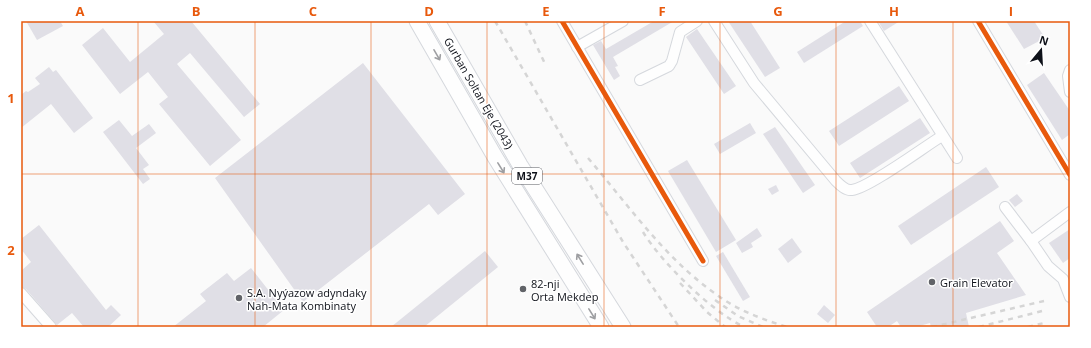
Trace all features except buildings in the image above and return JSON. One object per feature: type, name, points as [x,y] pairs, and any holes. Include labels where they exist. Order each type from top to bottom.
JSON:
[{"type":"highway","name":"Gurban Soltan Eje (2043)","points":[[417,21],[495,158],[600,327]]},
{"type":"highway","name":"Gurban Soltan Eje (2043)","points":[[437,21],[520,165],[623,327]]},
{"type":"street","points":[[562,21],[703,261]]},
{"type":"street","points":[[577,47],[623,21]]},
{"type":"street","points":[[640,80],[669,66],[672,61],[680,32],[697,21]]},
{"type":"street","points":[[714,21],[754,83],[836,181],[847,189],[851,190],[870,183],[942,136]]},
{"type":"street","points":[[870,21],[957,158]]},
{"type":"street","points":[[978,21],[1070,175]]},
{"type":"street","points":[[1070,70],[1068,76],[1070,92]]},
{"type":"street","points":[[1005,206],[1048,266],[1063,279],[1070,297]]},
{"type":"street","points":[[1031,241],[1070,212]]},
{"type":"street","points":[[21,293],[51,327]]},
{"type":"railway","points":[[495,21],[623,242],[679,327]]},
{"type":"railway","points":[[525,21],[546,66]]},
{"type":"railway","points":[[588,158],[667,251],[703,285],[738,308],[787,327]]},
{"type":"railway","points":[[643,232],[662,258],[688,285],[717,310],[744,327]]},
{"type":"railway","points":[[680,283],[707,312],[725,327]]},
{"type":"railway","points":[[715,300],[738,316],[763,327]]},
{"type":"railway","points":[[932,327],[1044,301]]},
{"type":"railway","points":[[979,327],[1042,311]]},
{"type":"railway","points":[[1028,327],[1044,323]]},
{"type":"cycle path","points":[[562,21],[703,261]]},
{"type":"cycle path","points":[[978,21],[1070,175]]},
{"type":"place","name":"Grain Elevator","points":[[932,282]]},
{"type":"place","name":"82-nji Orta Mekdep","points":[[523,289]]},
{"type":"place","name":"S.A. Nyýazow adyndaky Nah-Mata Kombinaty","points":[[239,298]]}]
